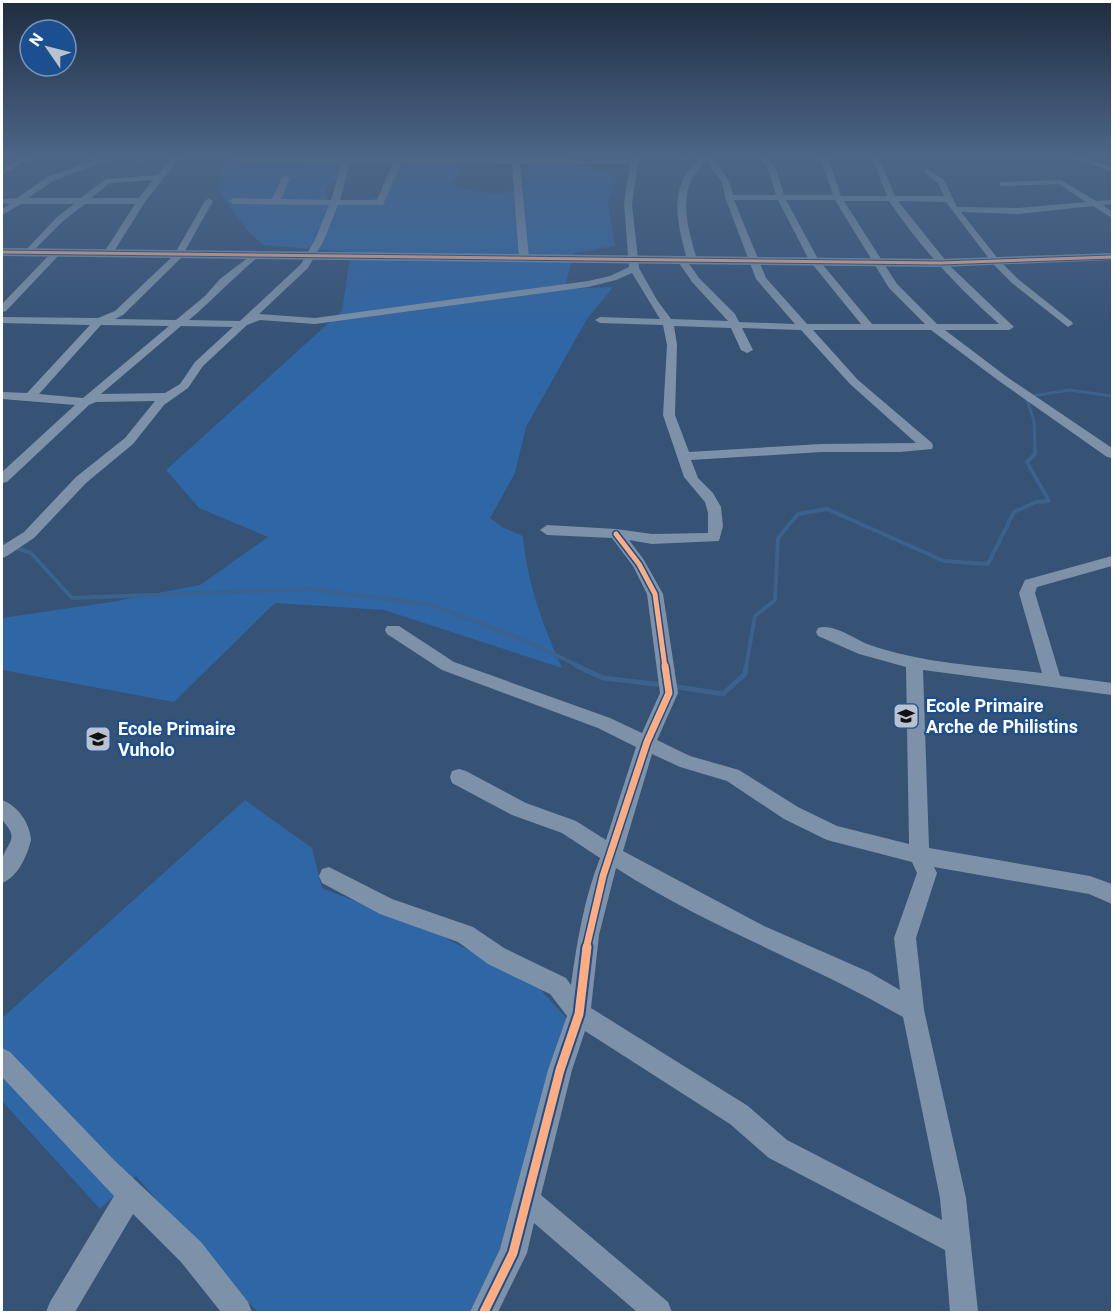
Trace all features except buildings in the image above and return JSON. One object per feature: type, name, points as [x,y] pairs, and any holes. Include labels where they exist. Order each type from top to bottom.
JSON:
[{"type":"street","points":[[28,252],[65,215]]},
{"type":"street","points":[[108,254],[132,215]]},
{"type":"street","points":[[29,398],[97,323],[119,314],[178,255],[200,215]]},
{"type":"street","points":[[3,552],[29,535],[81,480],[129,441],[146,421],[150,412],[184,386],[199,364],[292,279],[312,256],[329,215]]},
{"type":"street","points":[[521,215],[524,258]]},
{"type":"street","points":[[547,530],[616,534],[652,539],[714,538],[717,522],[711,500],[695,484],[669,415],[672,345],[668,322],[652,301],[634,263],[629,215]]},
{"type":"street","points":[[681,215],[687,260],[695,280],[736,325],[747,350]]},
{"type":"street","points":[[683,456],[722,456],[823,448],[901,449],[927,446],[854,382],[761,279],[736,215]]},
{"type":"street","points":[[790,215],[814,260],[869,327]]},
{"type":"street","points":[[849,215],[893,286],[936,328],[1028,396],[1113,454]]},
{"type":"street","points":[[600,320],[804,327],[1010,327],[972,296],[941,263],[904,215]]},
{"type":"street","points":[[959,215],[996,262],[1015,281],[1068,324]]},
{"type":"street","points":[[2,252],[524,258],[634,263],[687,260],[941,263],[1113,257]]},
{"type":"street","points":[[2,309],[56,254]]},
{"type":"street","points":[[2,479],[86,402],[209,298],[216,287],[254,256]]},
{"type":"street","points":[[2,320],[241,324],[259,317],[315,321],[570,287],[613,278],[634,263]]},
{"type":"street","points":[[2,395],[86,402],[94,398],[168,397]]},
{"type":"street","points":[[484,1312],[513,1252],[560,1070],[579,1014],[588,935],[603,876],[647,742],[669,693],[654,594],[639,564],[616,534]]},
{"type":"street","points":[[1053,681],[1027,593],[1030,584],[1113,561]]},
{"type":"street","points":[[393,630],[448,666],[604,723],[686,762],[732,775],[791,813],[834,834],[919,855],[1090,885],[1113,894]]},
{"type":"street","points":[[824,632],[865,650],[914,663],[1113,689]]},
{"type":"street","points":[[914,663],[919,855],[927,873],[905,938],[913,1010],[953,1197],[964,1312]]},
{"type":"street","points":[[459,777],[519,809],[569,827],[611,856],[756,933],[861,980],[913,1010]]},
{"type":"street","points":[[2,808],[21,830],[22,838],[10,864],[2,874]]},
{"type":"street","points":[[329,876],[387,907],[465,934],[496,956],[558,986],[579,1014],[739,1115],[778,1149],[956,1242]]},
{"type":"street","points":[[2,1060],[191,1252],[237,1312]]},
{"type":"street","points":[[60,1312],[131,1193]]},
{"type":"street","points":[[527,1200],[658,1312]]},
{"type":"shaded area","points":[[236,215],[610,215],[615,246],[574,253],[565,286],[566,289],[613,287],[587,319],[526,427],[515,473],[490,518],[502,527],[523,536],[528,570],[537,604],[562,668],[384,610],[275,603],[174,702],[2,670],[2,618],[111,602],[200,585],[268,537],[199,508],[166,470],[342,311],[351,252],[263,245],[246,229]]},
{"type":"shaded area","points":[[245,800],[312,848],[322,888],[438,934],[540,989],[570,1022],[503,1256],[470,1312],[258,1312],[224,1278],[136,1176],[100,1209],[2,1101],[2,1018]]},
{"type":"waterway","points":[[1035,450],[1034,421],[1026,397],[1069,390],[1112,396]]},
{"type":"waterway","points":[[746,667],[755,616],[775,600],[778,538],[798,514],[827,509],[944,561],[988,564],[1014,512],[1036,502],[1049,501],[1027,462],[1035,454],[1035,450]]},
{"type":"waterway","points":[[2,543],[31,553],[72,598],[310,589],[432,605],[526,641],[581,667]]},
{"type":"waterway","points":[[577,666],[603,678],[663,685]]},
{"type":"waterway","points":[[671,686],[723,694],[745,674],[746,666]]},
{"type":"cycle path","points":[[2,252],[941,263],[1112,257]]},
{"type":"cycle path","points":[[484,1312],[513,1253],[560,1070],[579,1014],[588,935],[603,876],[647,742],[669,693],[655,594],[639,564],[616,534]]},
{"type":"place","name":"Ecole Primaire Arche de Philistins","points":[[906,716]]},
{"type":"place","name":"Ecole Primaire Vuholo","points":[[98,739]]}]
